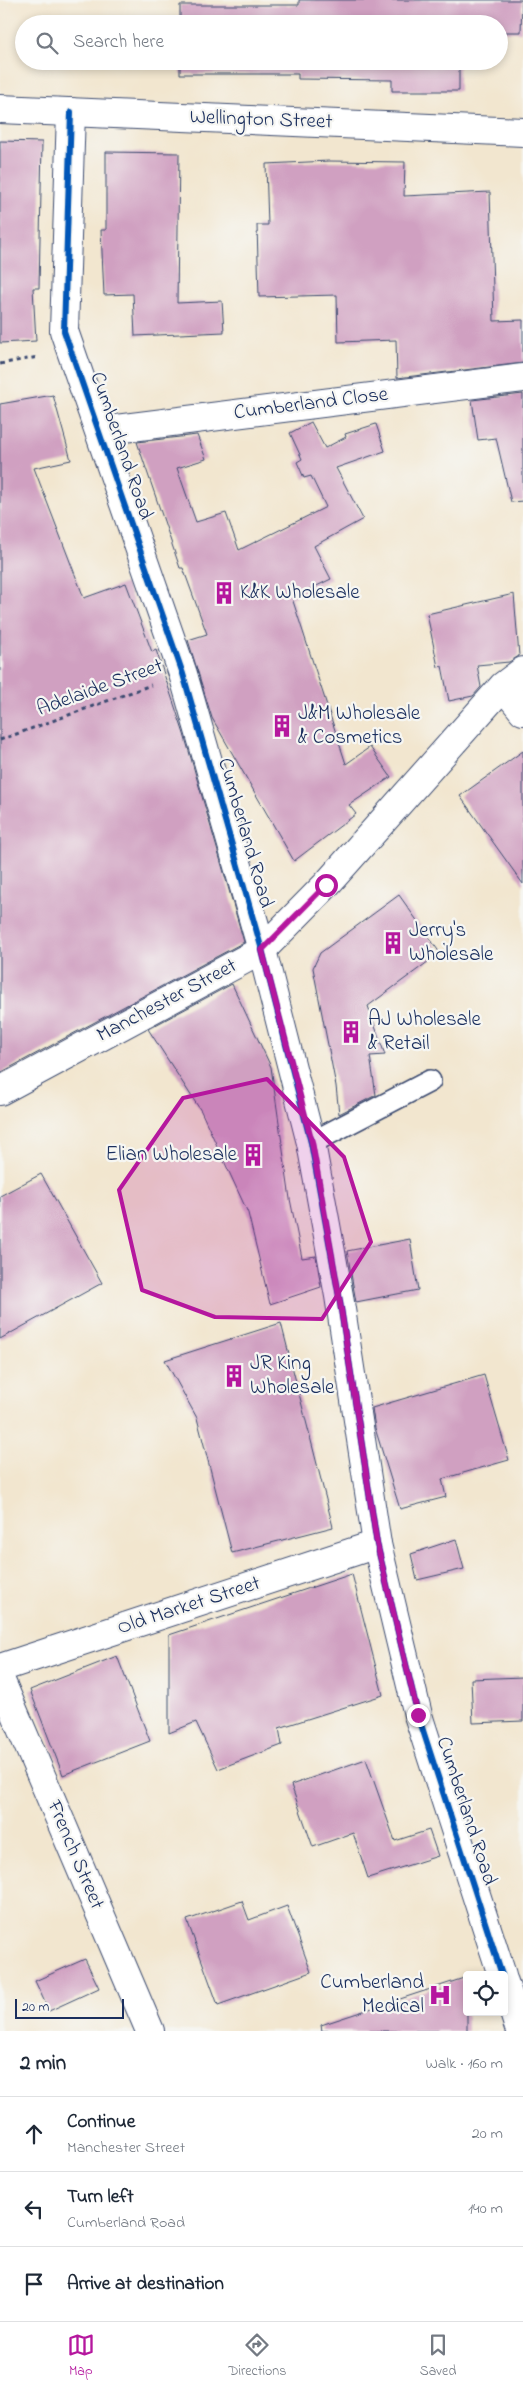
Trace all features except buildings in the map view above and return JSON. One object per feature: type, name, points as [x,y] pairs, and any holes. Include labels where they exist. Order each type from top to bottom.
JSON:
[{"type":"street","name":"Wellington Street","points":[[0,109],[523,132]]},
{"type":"street","name":"Cumberland Road","points":[[71,112],[64,331],[183,674],[262,950],[312,1142],[339,1296],[377,1544],[418,1715],[501,1971]]},
{"type":"street","name":"Cumberland Close","points":[[100,431],[523,378]]},
{"type":"street","name":"Manchester Street","points":[[0,1091],[262,950],[326,885],[513,679]]},
{"type":"street","points":[[513,679],[523,711]]},
{"type":"street","name":"Old Market Street","points":[[0,1668],[377,1544]]},
{"type":"street","name":"French Street","points":[[0,1679],[150,2031]]},
{"type":"street","points":[[508,1994],[520,2031]]},
{"type":"lane","points":[[312,1142],[430,1081]]},
{"type":"path","points":[[0,364],[71,352]]},
{"type":"highlighted area","points":[[267,1079],[344,1157],[371,1242],[322,1319],[215,1317],[142,1290],[119,1190],[183,1098]]},
{"type":"cycle path","points":[[71,112],[64,331],[183,674],[262,950],[311,1143],[339,1296],[377,1544],[418,1715],[501,1971]]},
{"type":"place","name":"K&K Wholesale","points":[[224,593]]},
{"type":"place","name":"J&M Wholesale & Cosmetics","points":[[282,726]]},
{"type":"place","name":"Jerry's Wholesale","points":[[393,943]]},
{"type":"place","name":"AJ Wholesale & Retail","points":[[351,1032]]},
{"type":"place","name":"Elian Wholesale","points":[[253,1155]]},
{"type":"place","name":"JR King Wholesale","points":[[234,1376]]},
{"type":"place","name":"Cumberland Medical","points":[[440,1995]]},
{"type":"route","points":[[326,885],[262,950],[312,1142],[339,1296],[377,1544],[418,1715]]}]
